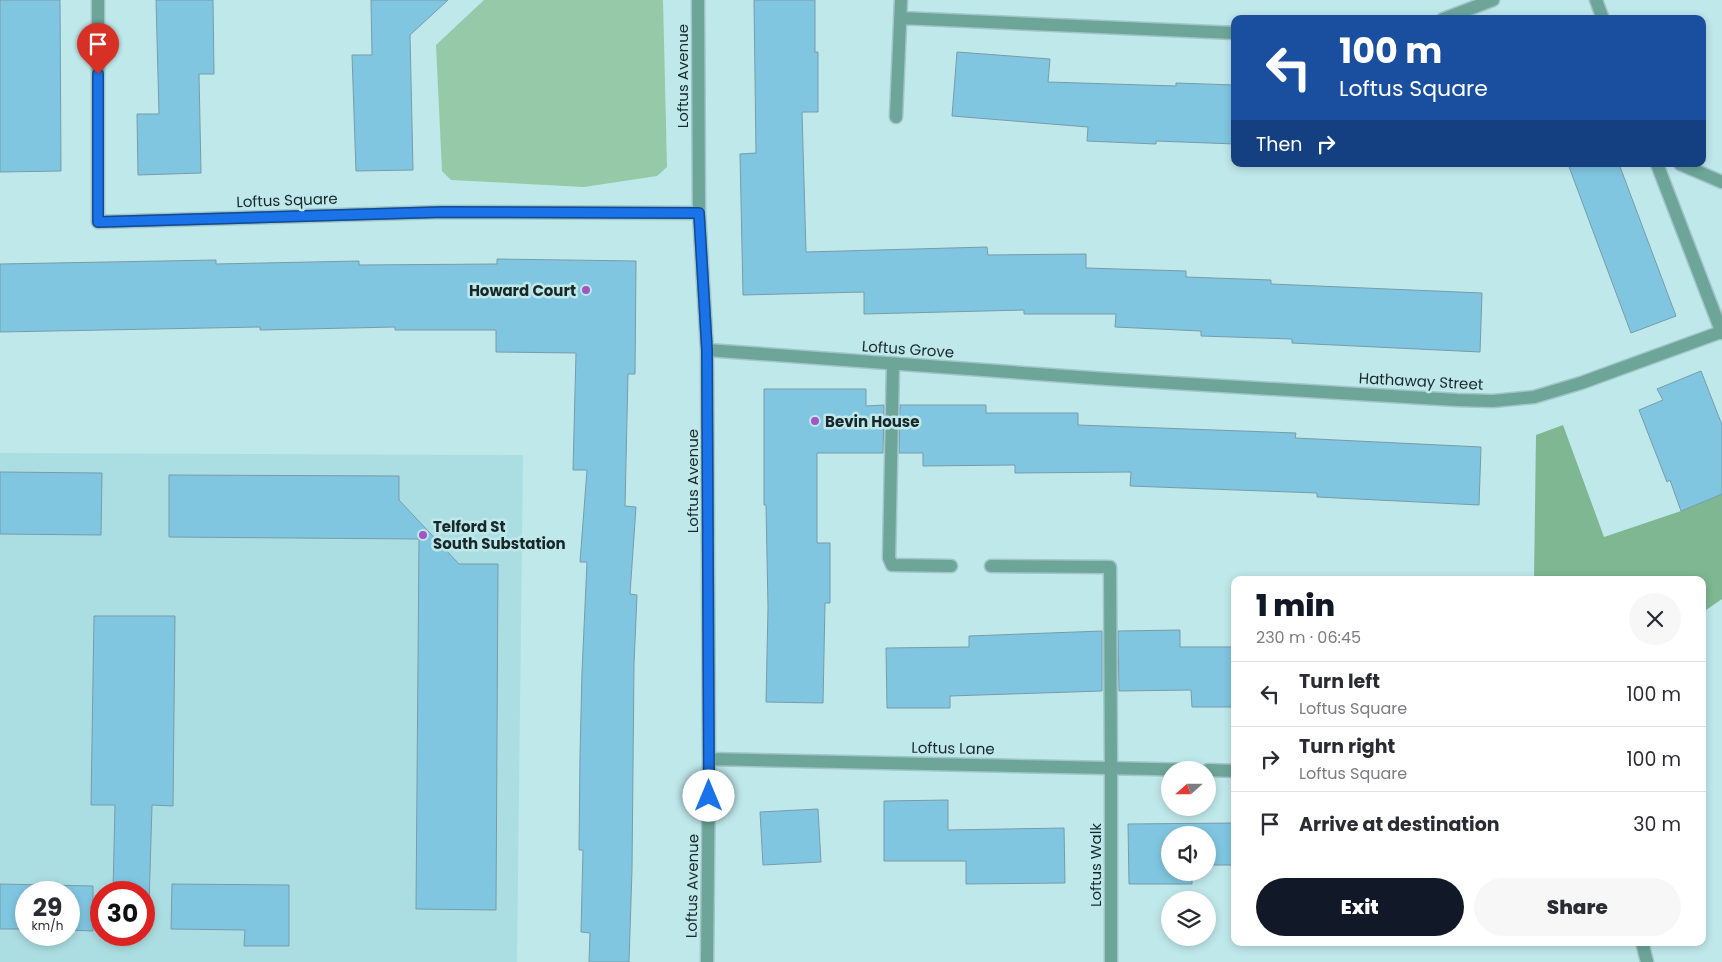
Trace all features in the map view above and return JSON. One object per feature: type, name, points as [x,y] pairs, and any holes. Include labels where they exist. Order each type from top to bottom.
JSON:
[{"type":"street","name":"Loftus Square","points":[[98,0],[98,222],[444,212],[699,213]]},
{"type":"street","name":"Loftus Avenue","points":[[698,0],[699,213],[707,350],[710,759],[708,962]]},
{"type":"street","points":[[896,117],[901,0]]},
{"type":"street","points":[[1454,15],[1493,0]]},
{"type":"street","points":[[1596,0],[1602,15]]},
{"type":"street","points":[[900,18],[1231,34]]},
{"type":"street","points":[[1658,167],[1722,333]]},
{"type":"street","points":[[1687,167],[1722,182]]},
{"type":"street","name":"Hathaway Street","points":[[1107,379],[1493,401],[1534,397],[1581,383],[1722,333]]},
{"type":"street","name":"Loftus Grove","points":[[707,350],[893,365],[1107,379]]},
{"type":"street","points":[[893,365],[889,558],[892,565],[951,566]]},
{"type":"street","name":"Loftus Walk","points":[[990,566],[1110,568],[1111,962]]},
{"type":"street","name":"Loftus Lane","points":[[710,759],[1161,769]]},
{"type":"street","points":[[1216,770],[1231,771]]},
{"type":"street","points":[[1643,946],[1647,962]]},
{"type":"shaded area","points":[[0,453],[523,455],[517,962],[0,962]]},
{"type":"green space","points":[[484,0],[663,0],[667,167],[657,176],[584,187],[451,180],[442,171],[436,45]]},
{"type":"green space","points":[[1563,425],[1604,537],[1681,511],[1722,494],[1722,599],[1706,610],[1706,576],[1534,576],[1536,435]]},
{"type":"building","points":[[0,0],[60,0],[61,171],[0,172]]},
{"type":"building","points":[[156,0],[213,0],[214,74],[199,74],[201,173],[138,175],[137,114],[159,114]]},
{"type":"building","points":[[371,0],[448,0],[410,35],[413,170],[356,171],[352,55],[372,55]]},
{"type":"building","points":[[754,0],[815,0],[815,52],[818,52],[818,112],[802,112],[806,252],[987,247],[988,255],[1086,254],[1086,268],[1186,271],[1186,277],[1271,280],[1271,284],[1482,293],[1480,352],[1292,343],[1292,339],[1201,336],[1201,331],[1115,327],[1116,314],[1024,314],[1024,310],[864,314],[864,292],[743,295],[740,154],[756,153]]},
{"type":"building","points":[[957,52],[1050,59],[1048,82],[1176,86],[1176,83],[1231,85],[1231,144],[1156,141],[1156,144],[1087,141],[1088,127],[952,116]]},
{"type":"building","points":[[1569,167],[1620,167],[1676,316],[1631,333]]},
{"type":"building","points":[[497,259],[636,261],[635,374],[628,374],[625,506],[636,507],[630,594],[637,595],[629,962],[589,962],[590,933],[581,932],[583,850],[579,850],[580,756],[587,562],[580,562],[587,470],[573,470],[576,353],[496,352],[496,330],[395,330],[395,327],[260,330],[260,327],[0,332],[0,264],[216,260],[216,264],[359,261],[359,265],[497,264]]},
{"type":"building","points":[[1701,371],[1722,425],[1722,494],[1681,511],[1670,480],[1667,482],[1639,410],[1663,400],[1657,389]]},
{"type":"building","points":[[764,389],[866,389],[866,406],[884,405],[883,453],[817,453],[817,543],[830,543],[830,603],[825,603],[823,703],[766,702],[768,608],[766,505],[764,505]]},
{"type":"building","points":[[900,405],[986,405],[986,413],[1078,413],[1078,425],[1296,433],[1295,438],[1481,447],[1479,505],[1317,497],[1317,493],[1130,486],[1131,472],[1015,473],[1015,465],[923,466],[923,453],[899,453]]},
{"type":"building","points":[[0,472],[102,473],[101,535],[0,534]]},
{"type":"building","points":[[169,475],[399,476],[399,500],[459,564],[498,564],[496,910],[416,909],[419,539],[169,537]]},
{"type":"building","points":[[94,616],[175,616],[173,806],[152,805],[150,881],[113,881],[115,805],[91,805]]},
{"type":"building","points":[[1180,630],[1180,647],[1231,647],[1231,707],[1192,707],[1191,690],[1119,691],[1118,631]]},
{"type":"building","points":[[1102,631],[1102,691],[950,696],[950,708],[887,708],[886,648],[969,647],[969,636]]},
{"type":"building","points":[[948,800],[948,830],[1064,828],[1065,883],[966,884],[966,861],[884,861],[884,801]]},
{"type":"building","points":[[818,809],[821,862],[763,865],[760,812]]},
{"type":"building","points":[[1231,823],[1231,865],[1216,865],[1216,826],[1161,826],[1161,881],[1192,881],[1192,884],[1129,884],[1128,824]]},
{"type":"building","points":[[0,884],[15,884],[15,929],[0,929]]},
{"type":"building","points":[[172,884],[289,885],[289,946],[244,946],[245,930],[171,929]]},
{"type":"building","points":[[80,886],[90,886],[90,931],[80,930]]},
{"type":"place","name":"Howard Court","points":[[586,290]]},
{"type":"place","name":"Bevin House","points":[[815,421]]},
{"type":"place","name":"Telford St South Substation","points":[[423,535]]},
{"type":"route","points":[[98,74],[98,222],[444,212],[699,213],[707,350],[709,796]]}]
